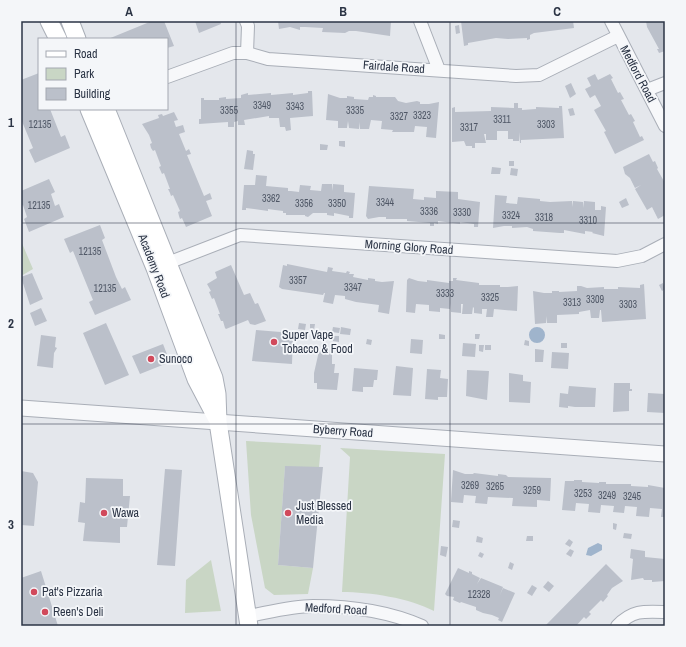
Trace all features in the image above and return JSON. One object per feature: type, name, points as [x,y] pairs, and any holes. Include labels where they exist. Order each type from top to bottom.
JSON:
[{"type":"main road","points":[[49,21],[58,38]]},
{"type":"main road","points":[[70,21],[77,38]]},
{"type":"main road","name":"Academy Road","points":[[89,110],[214,378],[217,394],[218,422],[249,621]]},
{"type":"main road","name":"Academy Road","points":[[106,110],[162,265]]},
{"type":"street","points":[[246,21],[248,26],[247,53]]},
{"type":"street","points":[[420,21],[439,70]]},
{"type":"street","name":"Medford Road","points":[[611,21],[665,126]]},
{"type":"street","name":"Fairdale Road","points":[[168,77],[233,53],[247,53],[268,59],[516,76],[538,75],[618,36]]},
{"type":"street","points":[[647,90],[665,83]]},
{"type":"street","name":"Morning Glory Road","points":[[162,265],[240,235],[617,261],[642,256],[665,244]]},
{"type":"street","name":"Byberry Road","points":[[21,408],[665,454]]},
{"type":"street","name":"Medford Road","points":[[249,621],[312,606],[340,607],[378,612],[406,619],[422,626]]},
{"type":"street","points":[[616,626],[626,617],[643,611],[665,612]]},
{"type":"green space","points":[[21,241],[33,269],[21,276]]},
{"type":"green space","points":[[246,441],[321,445],[319,467],[285,467],[278,565],[313,568],[308,594],[274,595],[265,588],[251,515]]},
{"type":"green space","points":[[340,448],[445,454],[434,611],[424,606],[401,599],[365,593],[342,592],[350,457]]},
{"type":"green space","points":[[211,560],[221,611],[185,613],[186,580]]},
{"type":"water","points":[[537,327],[544,332],[545,335],[540,342],[537,343],[530,338],[529,335],[534,328]]},
{"type":"water","points":[[598,543],[602,545],[602,550],[591,556],[586,555],[588,548]]},
{"type":"building","points":[[152,21],[164,21],[174,46],[168,48],[168,38],[110,38]]},
{"type":"building","points":[[195,21],[220,21],[221,24],[199,33]]},
{"type":"building","points":[[278,21],[391,21],[390,36],[356,31],[349,31],[345,33],[322,32],[323,28],[300,27],[300,30],[290,27],[279,29]]},
{"type":"building","points":[[461,21],[573,21],[574,28],[534,33],[530,35],[530,39],[527,40],[527,38],[496,38],[468,43],[468,45],[464,46]]},
{"type":"building","points":[[646,21],[665,21],[665,51],[659,53],[657,49],[659,49],[647,27]]},
{"type":"building","points":[[459,25],[460,33],[456,34],[455,26]]},
{"type":"building","points":[[38,73],[38,110],[50,110],[61,137],[65,135],[70,148],[35,163],[29,150],[33,148],[21,119],[21,80]]},
{"type":"building","points":[[595,74],[598,80],[610,74],[613,78],[611,79],[618,93],[620,92],[624,99],[621,100],[629,115],[631,114],[635,121],[633,122],[640,137],[642,136],[644,140],[615,154],[604,132],[606,131],[594,110],[601,106],[595,95],[590,98],[585,89],[591,86],[587,78]]},
{"type":"building","points":[[571,83],[576,94],[570,98],[565,86]]},
{"type":"building","points":[[308,91],[312,91],[313,116],[290,118],[291,130],[286,131],[285,127],[280,127],[279,118],[269,118],[269,116],[244,120],[245,125],[238,125],[238,121],[234,122],[234,127],[228,127],[228,122],[199,124],[199,119],[201,119],[201,98],[204,98],[204,100],[219,100],[219,98],[226,97],[226,99],[241,98],[241,95],[248,93],[248,95],[271,93],[271,95],[293,93],[293,95],[308,93]]},
{"type":"building","points":[[328,94],[340,98],[347,98],[347,96],[354,97],[354,99],[368,100],[369,97],[373,97],[373,95],[376,97],[395,97],[398,101],[406,103],[417,101],[420,102],[420,104],[429,104],[439,102],[436,138],[426,137],[427,127],[415,126],[414,132],[392,132],[393,130],[381,129],[382,121],[371,120],[369,129],[360,129],[360,122],[359,129],[349,128],[348,121],[347,128],[338,128],[338,121],[326,120]]},
{"type":"building","points":[[514,103],[518,103],[518,108],[522,108],[522,110],[536,109],[536,107],[559,108],[559,106],[562,106],[564,138],[521,140],[520,143],[519,132],[519,141],[513,141],[513,139],[508,139],[508,131],[497,131],[497,140],[486,140],[486,134],[484,134],[486,143],[475,143],[475,148],[472,148],[472,146],[466,146],[464,141],[452,142],[452,108],[455,107],[455,112],[491,111],[491,107],[514,108]]},
{"type":"building","points":[[573,108],[575,115],[570,116],[568,109]]},
{"type":"building","points":[[174,112],[178,120],[174,121],[176,127],[183,125],[185,132],[179,134],[186,151],[189,149],[191,154],[187,155],[204,196],[210,193],[212,199],[206,201],[212,216],[186,227],[182,218],[180,219],[178,212],[180,211],[173,195],[171,196],[164,173],[162,174],[159,167],[161,166],[155,150],[153,151],[151,148],[150,144],[152,143],[149,135],[142,124],[159,118],[158,115],[162,114],[163,116]]},
{"type":"building","points":[[339,141],[345,141],[345,147],[339,146]]},
{"type":"building","points":[[320,144],[328,145],[327,150],[320,150]]},
{"type":"building","points":[[247,150],[253,151],[253,154],[255,154],[253,170],[244,169]]},
{"type":"building","points":[[649,154],[653,162],[655,161],[658,168],[657,169],[665,183],[665,215],[658,219],[652,207],[647,210],[635,189],[641,185],[635,188],[630,178],[625,174],[623,167]]},
{"type":"building","points":[[509,161],[514,161],[514,166],[509,166]]},
{"type":"building","points":[[492,167],[501,168],[500,174],[491,174]]},
{"type":"building","points":[[511,168],[518,169],[517,176],[510,175]]},
{"type":"building","points":[[256,175],[267,176],[266,186],[288,188],[288,191],[299,192],[300,185],[311,186],[310,190],[321,191],[322,184],[332,184],[332,191],[333,184],[344,185],[344,192],[355,193],[353,218],[334,213],[334,216],[327,215],[327,213],[313,213],[308,217],[305,215],[286,215],[283,211],[268,209],[268,211],[246,208],[246,210],[242,210],[244,185],[255,185]]},
{"type":"building","points":[[49,179],[55,192],[51,194],[55,206],[59,204],[64,217],[29,232],[24,219],[27,217],[23,205],[21,206],[21,191]]},
{"type":"building","points":[[369,186],[414,189],[413,199],[424,200],[424,197],[436,198],[436,191],[458,192],[458,199],[480,202],[478,227],[474,227],[474,224],[460,222],[460,224],[438,221],[438,224],[434,223],[434,226],[430,226],[430,223],[407,221],[407,219],[386,219],[386,217],[379,217],[368,219],[366,216]]},
{"type":"building","points":[[495,195],[507,196],[506,203],[517,204],[518,197],[540,199],[540,201],[550,202],[572,201],[572,207],[573,201],[583,202],[583,208],[584,201],[595,202],[595,210],[601,210],[601,206],[606,207],[604,236],[585,231],[585,234],[564,230],[564,233],[533,231],[533,229],[527,227],[512,228],[512,226],[493,228]]},
{"type":"building","points":[[626,198],[629,205],[622,208],[619,202]]},
{"type":"building","points":[[100,225],[105,238],[102,240],[116,277],[122,289],[125,287],[131,300],[95,315],[89,302],[93,300],[73,251],[70,253],[64,239]]},
{"type":"building","points":[[287,264],[327,272],[328,267],[333,268],[332,271],[346,273],[347,271],[350,272],[349,274],[354,274],[353,277],[368,280],[368,278],[375,279],[375,281],[382,282],[394,281],[389,314],[378,312],[379,305],[356,302],[345,299],[345,296],[335,295],[333,304],[323,302],[325,293],[323,295],[282,289],[279,287],[283,265],[287,266]]},
{"type":"building","points":[[231,265],[244,295],[250,293],[255,304],[258,303],[266,321],[255,325],[250,324],[248,320],[226,329],[225,328],[207,284],[217,278],[215,272]]},
{"type":"building","points":[[32,273],[43,299],[30,305],[21,277]]},
{"type":"building","points":[[409,278],[418,281],[427,282],[427,280],[449,283],[449,281],[453,281],[453,278],[457,278],[456,280],[479,283],[479,285],[500,285],[500,287],[518,286],[517,311],[494,309],[493,317],[486,317],[487,309],[482,309],[482,314],[474,313],[473,307],[472,314],[462,314],[463,304],[461,304],[461,313],[451,312],[450,303],[450,309],[440,308],[440,312],[429,311],[429,305],[416,304],[415,313],[406,312],[407,280]]},
{"type":"building","points":[[663,283],[665,289],[662,291],[659,285]]},
{"type":"building","points":[[644,284],[646,319],[602,322],[601,310],[599,318],[591,318],[590,310],[579,312],[579,314],[557,315],[557,323],[547,323],[546,316],[546,323],[535,324],[533,291],[552,293],[552,291],[577,291],[577,286],[587,288],[604,287],[604,289],[618,289],[618,287],[640,288],[640,285]]},
{"type":"building","points":[[41,308],[47,321],[35,326],[30,313]]},
{"type":"building","points":[[106,323],[129,375],[105,385],[83,333]]},
{"type":"building","points":[[299,323],[306,324],[305,330],[298,329]]},
{"type":"building","points":[[310,324],[315,324],[314,330],[310,330]]},
{"type":"building","points":[[333,327],[340,328],[339,333],[332,332]]},
{"type":"building","points":[[341,327],[351,329],[350,335],[340,334]]},
{"type":"building","name":"Super Vape Tobacco & Food","points":[[256,330],[293,333],[292,364],[252,361]]},
{"type":"building","points":[[439,334],[445,335],[445,339],[439,339]]},
{"type":"building","points":[[475,334],[480,334],[479,339],[475,339]]},
{"type":"building","points":[[41,335],[56,337],[55,347],[57,348],[54,353],[53,368],[37,366]]},
{"type":"building","points":[[333,336],[339,336],[339,342],[333,341]]},
{"type":"building","points":[[367,339],[372,340],[371,345],[366,344]]},
{"type":"building","points":[[411,339],[423,340],[422,354],[410,353]]},
{"type":"building","points":[[525,340],[529,341],[529,346],[524,345]]},
{"type":"building","points":[[463,343],[476,344],[475,357],[462,356]]},
{"type":"building","points":[[561,343],[567,343],[567,348],[561,348]]},
{"type":"building","name":"Sunoco","points":[[163,344],[170,362],[140,374],[132,356]]},
{"type":"building","points":[[479,345],[484,345],[483,352],[479,351]]},
{"type":"building","points":[[485,345],[491,345],[491,350],[485,350]]},
{"type":"building","points":[[535,349],[544,350],[543,362],[535,362]]},
{"type":"building","points":[[319,351],[332,352],[332,364],[335,364],[334,373],[339,373],[337,390],[317,389],[317,383],[314,383],[314,373]]},
{"type":"building","points":[[552,352],[569,353],[568,369],[551,368]]},
{"type":"building","points":[[396,366],[413,368],[411,396],[393,395]]},
{"type":"building","points":[[354,368],[378,370],[377,380],[374,380],[373,387],[363,387],[363,392],[352,391]]},
{"type":"building","points":[[427,369],[441,370],[440,378],[448,379],[447,397],[438,397],[438,400],[425,399]]},
{"type":"building","points":[[467,370],[489,371],[487,400],[466,396]]},
{"type":"building","points":[[509,373],[523,375],[523,381],[531,382],[530,403],[509,402]]},
{"type":"building","points":[[614,383],[630,383],[630,389],[632,389],[632,391],[629,391],[629,411],[613,412]]},
{"type":"building","points":[[569,386],[596,388],[595,407],[559,407],[560,393],[568,394]]},
{"type":"building","points":[[648,393],[665,394],[665,413],[647,412]]},
{"type":"building","points":[[285,466],[323,467],[313,568],[278,565]]},
{"type":"building","name":"Wawa","points":[[165,469],[182,470],[175,566],[157,565]]},
{"type":"building","points":[[453,470],[465,474],[474,473],[498,476],[498,474],[506,475],[508,477],[551,478],[550,501],[537,500],[537,507],[512,506],[513,498],[488,497],[487,504],[475,503],[476,496],[464,495],[463,503],[451,502]]},
{"type":"building","points":[[21,471],[33,473],[38,482],[34,526],[21,525]]},
{"type":"building","name":"Wawa","points":[[86,478],[123,479],[123,496],[130,496],[127,527],[120,527],[120,543],[83,541],[85,523],[78,522],[80,502],[85,503]]},
{"type":"building","points":[[582,480],[582,482],[606,482],[606,484],[631,484],[631,486],[648,487],[648,485],[665,488],[665,517],[661,517],[662,509],[650,508],[649,517],[636,516],[637,507],[625,506],[624,513],[613,512],[614,506],[601,505],[600,513],[588,512],[589,504],[576,503],[575,511],[562,510],[565,481]]},
{"type":"building","points":[[453,520],[460,521],[459,528],[452,527]]},
{"type":"building","points":[[613,523],[617,524],[616,530],[613,529]]},
{"type":"building","points":[[624,533],[632,534],[631,539],[623,538]]},
{"type":"building","points":[[477,536],[483,538],[482,543],[476,542]]},
{"type":"building","points":[[527,536],[533,536],[533,541],[526,541]]},
{"type":"building","points":[[569,539],[573,542],[570,547],[565,544]]},
{"type":"building","points":[[441,546],[448,547],[446,557],[440,555]]},
{"type":"building","points":[[570,549],[574,551],[571,557],[566,554]]},
{"type":"building","points":[[631,549],[645,551],[645,557],[665,559],[665,581],[652,582],[652,580],[644,580],[643,578],[631,580],[633,559],[630,558]]},
{"type":"building","points":[[480,552],[484,554],[482,558],[478,556]]},
{"type":"building","points":[[510,562],[514,564],[512,570],[508,568]]},
{"type":"building","points":[[606,564],[623,581],[612,588],[603,602],[601,600],[589,612],[591,614],[586,619],[584,617],[576,626],[545,626]]},
{"type":"building","points":[[458,568],[469,573],[469,571],[472,572],[472,574],[480,578],[477,584],[481,578],[503,587],[500,595],[503,588],[515,593],[502,622],[498,620],[499,618],[476,610],[476,607],[453,600],[454,597],[447,596],[445,594]]},
{"type":"building","name":"Pat's Pizzaria","points":[[41,571],[58,626],[21,626],[21,578]]},
{"type":"building","points":[[548,581],[554,586],[549,592],[543,587]]},
{"type":"building","points":[[532,585],[537,588],[532,596],[527,593]]},
{"type":"place","name":"Super Vape Tobacco & Food","points":[[274,342]]},
{"type":"place","name":"Sunoco","points":[[151,359]]},
{"type":"place","name":"Wawa","points":[[104,513]]},
{"type":"place","name":"Just Blessed Media","points":[[288,513]]},
{"type":"place","name":"Pat's Pizzaria","points":[[34,592]]},
{"type":"place","name":"Reen's Deli","points":[[45,612]]}]
